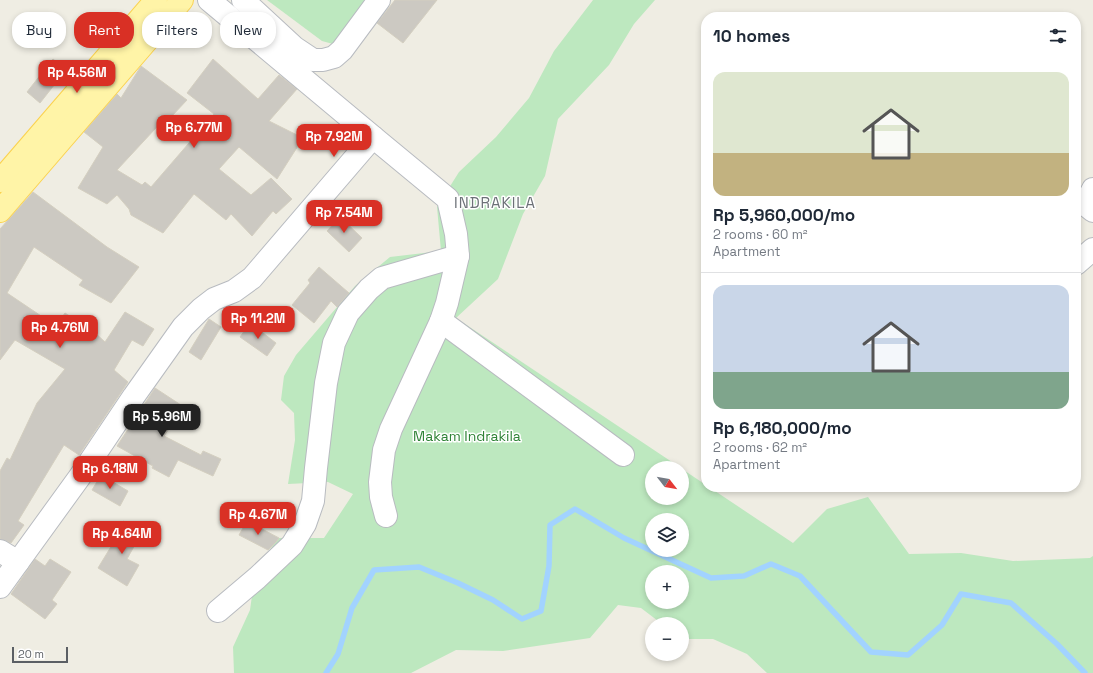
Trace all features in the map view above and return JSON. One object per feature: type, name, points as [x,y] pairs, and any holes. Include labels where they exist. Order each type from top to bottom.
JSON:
[{"type":"main road","points":[[0,180],[156,0]]},
{"type":"main road","points":[[0,211],[182,0]]},
{"type":"street","points":[[209,0],[448,199],[456,234],[458,256],[447,303],[441,321],[391,429],[384,450],[380,482],[381,497],[386,516]]},
{"type":"street","points":[[243,0],[295,48],[313,60],[323,60],[334,57],[342,50],[379,0]]},
{"type":"street","points":[[0,588],[81,475],[183,327],[201,309],[214,299],[234,291],[252,278],[373,137]]},
{"type":"street","points":[[1093,189],[1086,204],[1093,211]]},
{"type":"street","points":[[1081,260],[1093,249]]},
{"type":"street","points":[[218,611],[258,578],[292,545],[305,524],[313,501],[326,383],[334,343],[348,313],[369,289],[382,278],[458,256]]},
{"type":"street","points":[[441,321],[623,455]]},
{"type":"street","points":[[0,551],[18,562]]},
{"type":"green space","points":[[267,0],[368,0],[333,44],[322,41]]},
{"type":"green space","name":"Makam Indrakila","points":[[593,0],[655,0],[634,24],[609,65],[558,119],[545,176],[523,214],[498,279],[456,318],[670,461],[645,461],[645,505],[689,505],[689,474],[701,482],[701,492],[716,492],[793,543],[827,509],[868,497],[909,554],[961,553],[1013,561],[1090,558],[1093,556],[1093,673],[767,673],[747,654],[713,639],[689,639],[689,617],[653,617],[641,608],[618,605],[590,638],[503,651],[456,650],[411,673],[234,673],[233,647],[250,610],[256,567],[279,538],[324,538],[353,494],[328,482],[288,484],[295,440],[294,413],[281,400],[284,376],[296,355],[355,286],[390,257],[441,251],[437,207],[459,172],[496,137],[529,98],[554,51]]},
{"type":"building","points":[[395,0],[437,0],[403,43],[377,23]]},
{"type":"building","points":[[53,59],[66,70],[40,103],[27,92]]},
{"type":"building","points":[[213,59],[258,99],[279,75],[297,89],[269,121],[303,138],[277,179],[239,147],[219,169],[251,195],[271,178],[292,199],[276,214],[273,211],[252,236],[231,214],[226,220],[194,194],[163,233],[131,215],[129,209],[117,195],[107,204],[78,188],[103,147],[84,132],[117,94],[121,98],[141,66],[187,100],[171,117],[168,115],[117,170],[142,185],[145,182],[151,187],[214,114],[187,93]]},
{"type":"building","points":[[33,192],[107,247],[139,267],[111,303],[79,285],[83,280],[34,247],[7,293],[56,326],[65,313],[94,332],[105,342],[125,312],[154,329],[143,346],[132,340],[114,370],[128,382],[79,455],[64,445],[18,521],[24,525],[11,543],[0,539],[0,471],[7,458],[10,460],[37,403],[65,369],[15,340],[0,360],[0,229]]},
{"type":"building","points":[[340,217],[362,238],[349,252],[327,231]]},
{"type":"building","points":[[319,267],[349,293],[337,307],[331,301],[314,323],[292,305],[310,283],[308,280]]},
{"type":"building","points":[[209,319],[221,327],[201,360],[189,352]]},
{"type":"building","points":[[250,323],[276,343],[267,356],[240,337]]},
{"type":"building","points":[[155,388],[184,407],[164,436],[201,455],[203,451],[221,459],[213,476],[178,460],[169,477],[152,468],[153,466],[117,446]]},
{"type":"building","points":[[101,475],[128,491],[120,506],[92,490]]},
{"type":"building","points":[[123,521],[142,532],[127,559],[139,565],[127,586],[98,568],[112,545],[110,544]]},
{"type":"building","points":[[247,521],[279,538],[268,550],[239,535]]},
{"type":"building","points":[[35,559],[45,566],[50,559],[71,572],[52,600],[57,604],[45,619],[11,594]]},
{"type":"waterway","points":[[326,673],[338,654],[352,608],[374,570],[419,567],[458,583],[493,600],[522,619],[541,611],[549,566],[550,525],[575,509],[624,538],[711,578],[744,576],[771,564],[800,576],[871,652],[908,655],[942,625],[961,594],[1011,603],[1057,644],[1085,673]]},
{"type":"district","name":"INDRAKILA","points":[[495,202]]}]
